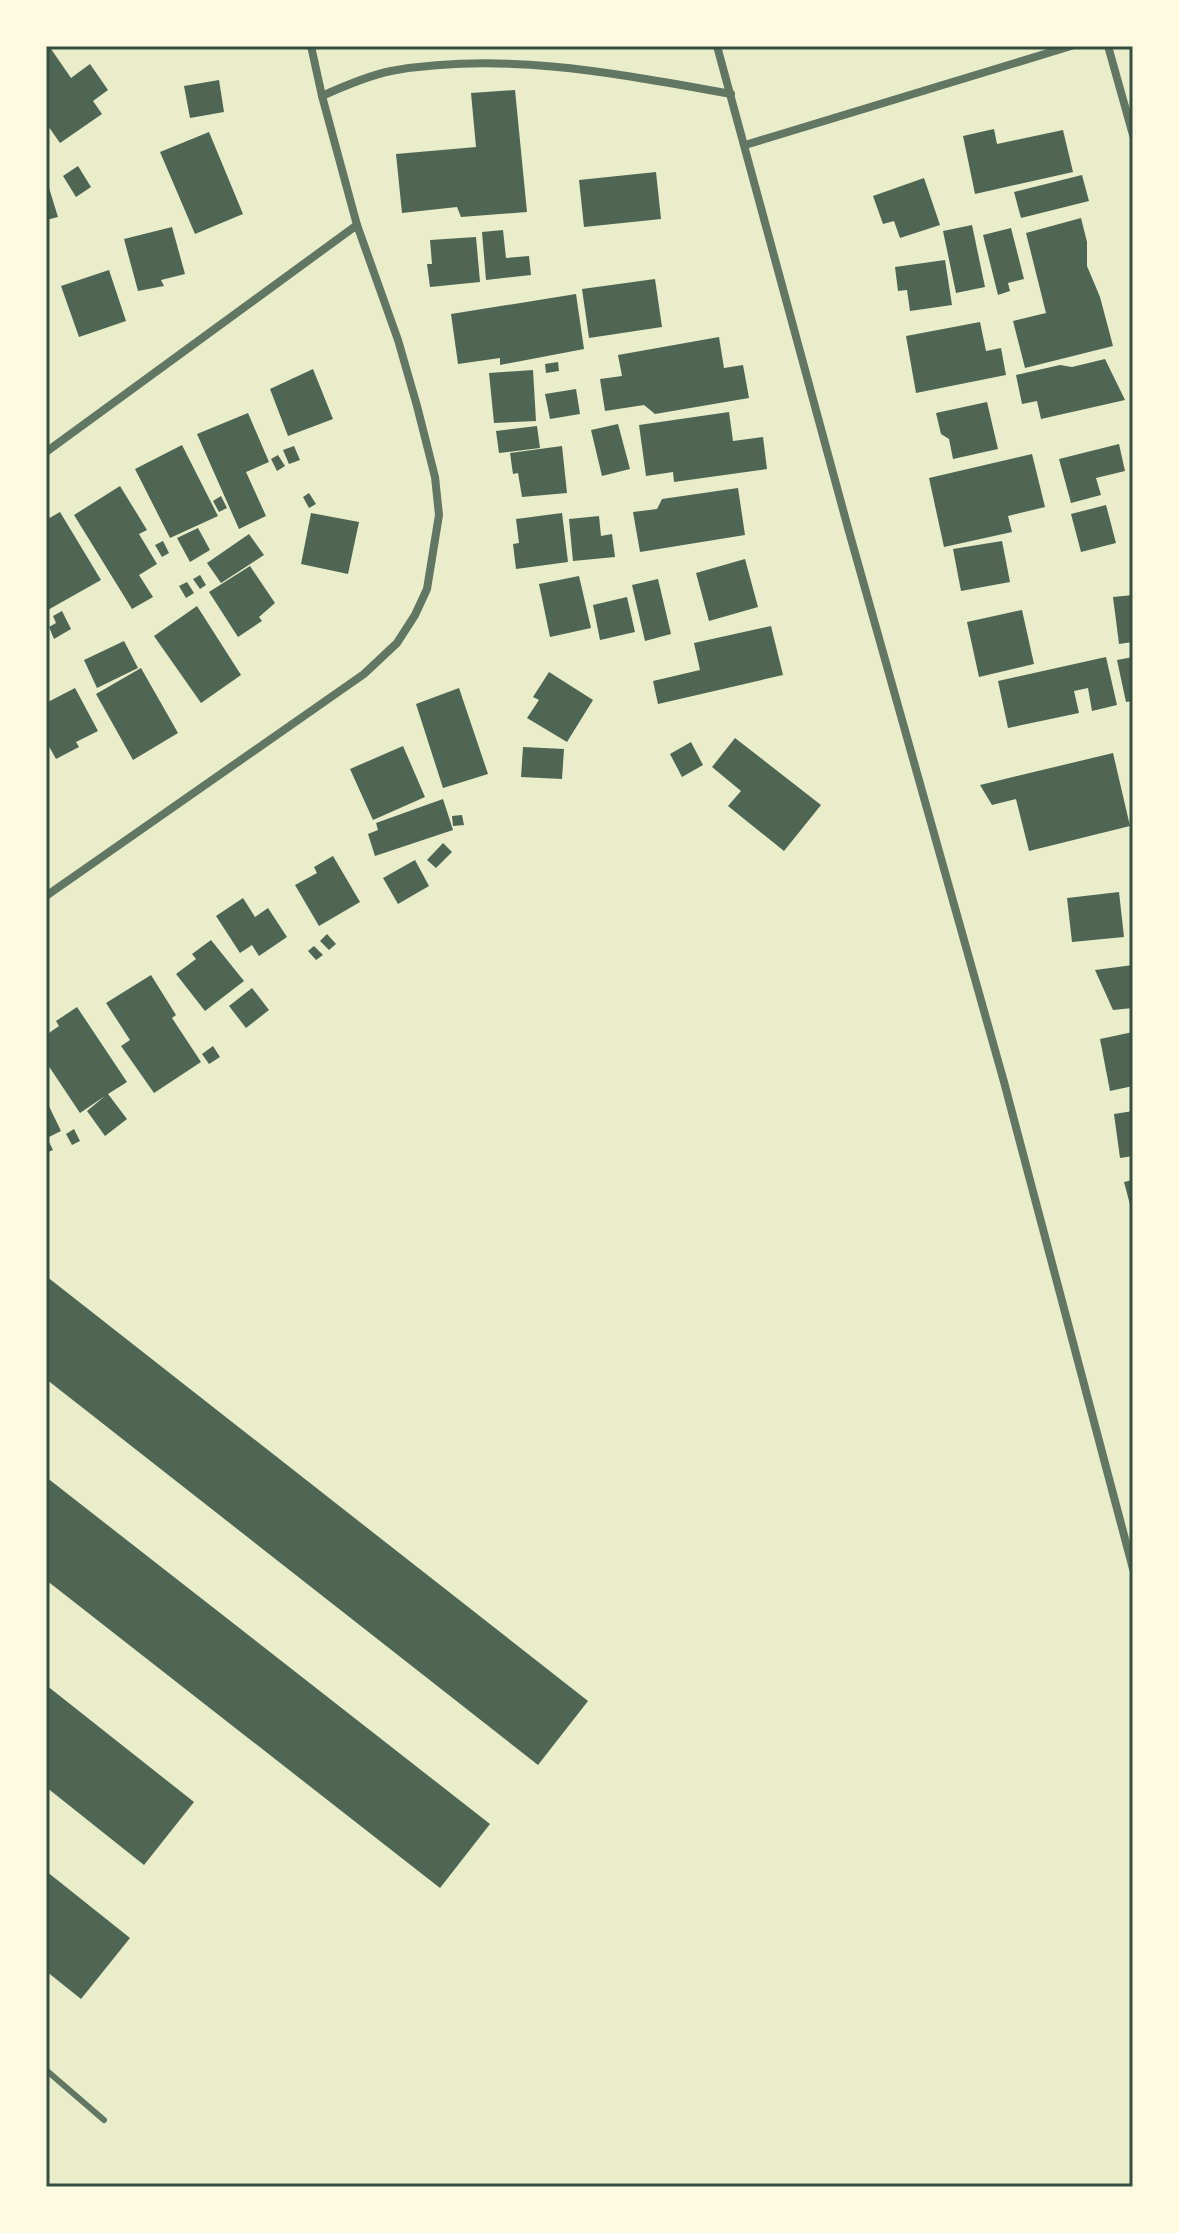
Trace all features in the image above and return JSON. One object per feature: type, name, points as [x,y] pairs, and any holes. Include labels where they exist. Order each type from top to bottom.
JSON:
[{"type":"street","points":[[46,896],[364,674],[397,643],[427,589],[439,515],[435,477],[398,340],[357,225],[311,46]]},
{"type":"street","points":[[717,46],[1004,1082],[1133,1569]]},
{"type":"street","points":[[745,145],[1071,46]]},
{"type":"street","points":[[1108,46],[1133,135]]},
{"type":"street","points":[[322,96],[355,81],[390,71],[457,64],[509,63],[578,69],[731,94]]},
{"type":"street","points":[[46,452],[357,225]]},
{"type":"lane","points":[[46,2070],[104,2120]]},
{"type":"building","points":[[46,46],[71,78],[90,64],[108,90],[93,101],[102,114],[60,143],[46,123]]},
{"type":"building","points":[[219,80],[224,112],[190,118],[184,86]]},
{"type":"building","points":[[515,90],[527,212],[461,217],[457,207],[402,213],[396,154],[476,147],[471,93]]},
{"type":"building","points":[[994,129],[997,144],[1063,130],[1073,172],[975,194],[963,136]]},
{"type":"building","points":[[209,132],[243,214],[195,234],[160,152]]},
{"type":"building","points":[[78,166],[91,187],[76,197],[63,176]]},
{"type":"building","points":[[656,172],[661,219],[584,227],[579,180]]},
{"type":"building","points":[[1082,175],[1089,201],[1021,218],[1014,192]]},
{"type":"building","points":[[924,178],[940,225],[900,238],[894,221],[883,224],[873,196]]},
{"type":"building","points":[[49,188],[58,217],[46,220],[46,190]]},
{"type":"building","points":[[1081,218],[1087,242],[1087,266],[1100,297],[1113,346],[1025,368],[1013,321],[1046,313],[1026,233]]},
{"type":"building","points":[[972,225],[985,287],[956,293],[943,231]]},
{"type":"building","points":[[172,227],[185,274],[161,280],[164,286],[138,291],[124,239]]},
{"type":"building","points":[[1011,228],[1024,279],[1008,283],[1010,291],[998,295],[983,235]]},
{"type":"building","points":[[503,230],[506,258],[529,256],[531,275],[486,280],[482,232]]},
{"type":"building","points":[[476,237],[480,282],[430,287],[427,264],[432,264],[430,240]]},
{"type":"building","points":[[945,260],[952,305],[910,311],[907,290],[898,291],[895,267]]},
{"type":"building","points":[[109,270],[126,321],[79,337],[61,286]]},
{"type":"building","points":[[655,279],[662,327],[589,338],[582,289]]},
{"type":"building","points":[[576,294],[584,349],[500,365],[500,358],[458,364],[451,314]]},
{"type":"building","points":[[980,322],[986,351],[1001,348],[1006,375],[916,393],[906,336]]},
{"type":"building","points":[[719,337],[724,368],[743,365],[749,398],[655,414],[644,405],[605,411],[600,379],[622,376],[618,355]]},
{"type":"building","points":[[1105,359],[1125,400],[1041,419],[1037,401],[1022,404],[1016,375]]},
{"type":"building","points":[[558,362],[559,371],[546,373],[545,364]]},
{"type":"building","points":[[313,369],[333,419],[288,436],[270,389]]},
{"type":"building","points":[[533,370],[536,421],[494,423],[489,373]]},
{"type":"building","points":[[576,389],[580,414],[550,419],[545,394]]},
{"type":"building","points":[[987,402],[998,449],[953,459],[949,439],[941,434],[936,413]]},
{"type":"building","points":[[729,412],[733,441],[763,437],[767,469],[674,482],[673,472],[646,476],[639,425]]},
{"type":"building","points":[[248,413],[269,462],[246,472],[266,516],[239,529],[197,434]]},
{"type":"building","points":[[618,424],[630,469],[602,476],[591,430]]},
{"type":"building","points":[[537,426],[540,448],[499,453],[496,431]]},
{"type":"building","points":[[1119,444],[1125,471],[1096,478],[1101,495],[1071,503],[1059,459]]},
{"type":"building","points":[[182,445],[218,516],[170,538],[135,469]]},
{"type":"building","points":[[294,446],[300,460],[289,464],[283,450]]},
{"type":"building","points":[[562,446],[567,493],[522,497],[518,473],[513,474],[510,453]]},
{"type":"building","points":[[1032,454],[1045,507],[1008,516],[1012,532],[944,547],[929,478]]},
{"type":"building","points":[[278,455],[285,466],[277,471],[271,459]]},
{"type":"building","points":[[120,486],[147,530],[139,534],[157,564],[139,575],[153,597],[132,609],[74,515]]},
{"type":"building","points":[[738,488],[745,535],[640,552],[633,512],[657,509],[662,499]]},
{"type":"building","points":[[309,493],[316,504],[309,508],[303,497]]},
{"type":"building","points":[[221,496],[227,508],[219,512],[213,501]]},
{"type":"building","points":[[1106,505],[1116,543],[1081,552],[1071,514]]},
{"type":"building","points":[[60,512],[101,580],[46,611],[46,520]]},
{"type":"building","points":[[311,513],[359,522],[348,574],[301,564]]},
{"type":"building","points":[[562,513],[568,562],[516,569],[513,544],[519,543],[516,519]]},
{"type":"building","points":[[599,516],[601,536],[612,534],[615,557],[573,561],[569,519]]},
{"type":"building","points":[[198,528],[210,550],[190,562],[177,538]]},
{"type":"building","points":[[249,534],[264,555],[221,583],[207,563]]},
{"type":"building","points":[[163,541],[169,553],[162,557],[155,545]]},
{"type":"building","points":[[1002,541],[1010,582],[961,591],[953,549]]},
{"type":"building","points":[[745,559],[758,607],[709,621],[696,573]]},
{"type":"building","points":[[250,566],[275,603],[259,617],[262,621],[238,637],[209,592]]},
{"type":"building","points":[[200,575],[206,585],[200,589],[193,579]]},
{"type":"building","points":[[579,576],[591,628],[550,637],[539,584]]},
{"type":"building","points":[[658,579],[671,634],[645,641],[632,585]]},
{"type":"building","points":[[187,582],[194,593],[186,598],[179,586]]},
{"type":"building","points":[[1133,595],[1133,642],[1119,644],[1113,597]]},
{"type":"building","points":[[627,597],[635,632],[600,640],[593,605]]},
{"type":"building","points":[[197,606],[241,675],[201,703],[154,636]]},
{"type":"building","points":[[1022,610],[1034,664],[979,677],[967,622]]},
{"type":"building","points":[[62,611],[71,629],[54,639],[49,627],[56,623],[53,616]]},
{"type":"building","points":[[771,626],[783,675],[658,704],[653,681],[700,670],[694,643]]},
{"type":"building","points":[[124,641],[138,668],[97,688],[84,660]]},
{"type":"building","points":[[1106,657],[1117,705],[1092,711],[1088,688],[1074,691],[1079,713],[1008,728],[998,681]]},
{"type":"building","points":[[1133,657],[1133,701],[1126,702],[1117,660]]},
{"type":"building","points":[[141,668],[178,733],[133,760],[96,694]]},
{"type":"building","points":[[549,672],[593,700],[567,742],[527,718],[539,700],[533,697]]},
{"type":"building","points":[[75,688],[98,731],[76,742],[79,747],[56,759],[46,741],[46,703]]},
{"type":"building","points":[[459,688],[488,774],[443,788],[416,704]]},
{"type":"building","points":[[735,738],[821,805],[784,851],[728,806],[741,791],[712,767]]},
{"type":"building","points":[[691,742],[703,765],[682,777],[670,754]]},
{"type":"building","points":[[403,746],[425,797],[373,820],[350,769]]},
{"type":"building","points":[[523,747],[564,749],[562,779],[521,777]]},
{"type":"building","points":[[1113,753],[1130,826],[1029,851],[1016,799],[992,805],[980,785]]},
{"type":"building","points":[[443,799],[453,830],[375,856],[368,834],[378,830],[376,823]]},
{"type":"building","points":[[462,815],[464,825],[453,826],[452,816]]},
{"type":"building","points":[[443,843],[452,852],[436,868],[427,860]]},
{"type":"building","points":[[333,856],[360,902],[319,926],[295,885],[317,873],[314,867]]},
{"type":"building","points":[[415,860],[429,886],[398,904],[383,878]]},
{"type":"building","points":[[1119,892],[1124,937],[1072,942],[1067,898]]},
{"type":"building","points":[[243,898],[255,917],[268,908],[287,937],[259,956],[252,945],[240,953],[216,916]]},
{"type":"building","points":[[327,934],[336,944],[329,950],[320,941]]},
{"type":"building","points":[[211,940],[244,981],[205,1011],[176,974],[196,959],[192,954]]},
{"type":"building","points":[[314,946],[323,955],[316,960],[308,951]]},
{"type":"building","points":[[1133,965],[1133,1008],[1113,1010],[1095,970]]},
{"type":"building","points":[[151,975],[176,1015],[172,1018],[201,1062],[154,1093],[121,1046],[130,1040],[106,1003]]},
{"type":"building","points":[[252,988],[269,1010],[246,1028],[229,1006]]},
{"type":"building","points":[[77,1007],[127,1082],[108,1094],[127,1119],[105,1136],[87,1111],[105,1096],[80,1113],[46,1062],[46,1035],[59,1026],[56,1021]]},
{"type":"building","points":[[1133,1032],[1133,1086],[1110,1091],[1100,1039]]},
{"type":"building","points":[[213,1046],[220,1057],[209,1064],[202,1054]]},
{"type":"building","points":[[46,1100],[61,1131],[47,1138],[53,1150],[46,1153]]},
{"type":"building","points":[[1133,1111],[1133,1156],[1120,1158],[1114,1114]]},
{"type":"building","points":[[74,1129],[80,1141],[72,1145],[66,1134]]},
{"type":"building","points":[[1133,1180],[1133,1211],[1132,1212],[1124,1182]]},
{"type":"building","points":[[46,1276],[588,1701],[538,1765],[46,1379]]},
{"type":"building","points":[[46,1477],[490,1824],[440,1888],[46,1580]]},
{"type":"building","points":[[46,1685],[194,1802],[144,1865],[46,1787]]},
{"type":"building","points":[[46,1871],[130,1938],[81,1999],[46,1971]]}]
